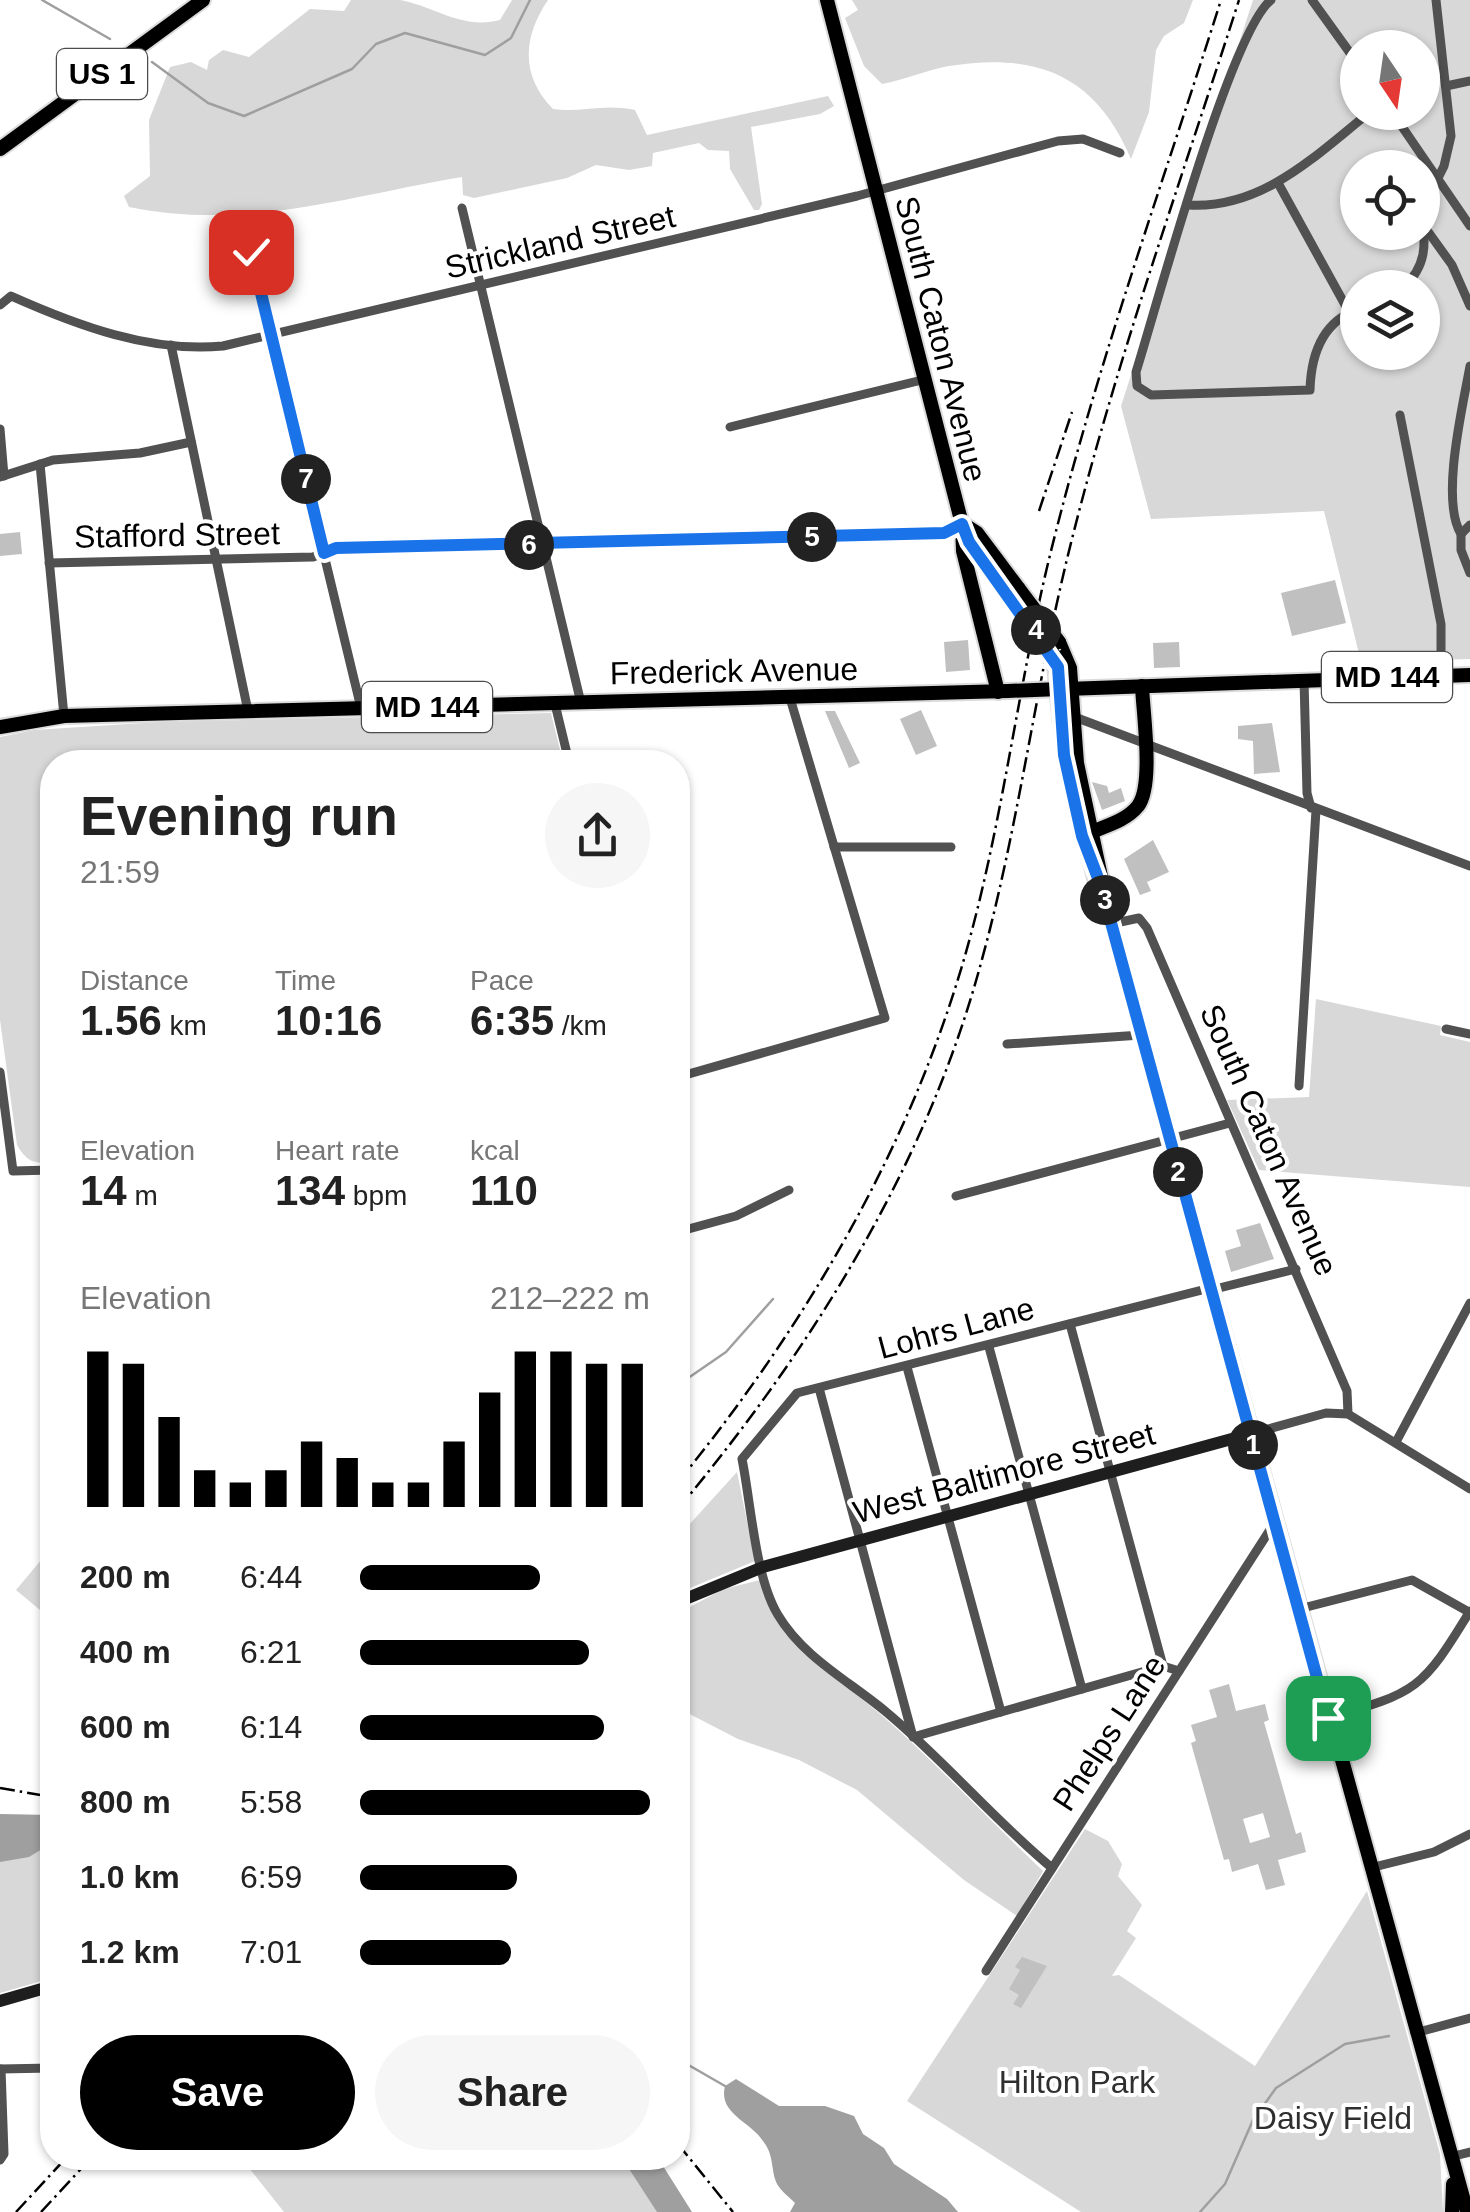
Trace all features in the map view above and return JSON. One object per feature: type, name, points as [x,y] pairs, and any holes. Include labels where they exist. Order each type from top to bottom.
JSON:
[{"type":"main road","name":"US 1","points":[[0,149],[203,0]]},
{"type":"main road","name":"South Caton Avenue","points":[[827,0],[962,524],[963,551],[1003,691]]},
{"type":"main road","points":[[962,524],[977,533],[1070,668],[1064,755],[1467,2212]]},
{"type":"main road","name":"Frederick Avenue","points":[[0,727],[64,716],[790,698],[1470,675]]},
{"type":"main road","points":[[1088,834],[1122,819],[1141,802],[1142,686]]},
{"type":"main road","points":[[1066,689],[1088,834]]},
{"type":"main road","name":"West Baltimore Street","points":[[690,1597],[763,1568],[1250,1434]]},
{"type":"main road","points":[[0,2000],[40,1989]]},
{"type":"main road","points":[[1452,2212],[1454,2174]]},
{"type":"street","points":[[1271,0],[1254,21],[1232,70],[1136,372],[1137,386],[1144,394],[1310,390],[1319,342],[1340,322]]},
{"type":"street","points":[[1312,0],[1340,39]]},
{"type":"street","points":[[1436,0],[1438,48],[1451,136],[1440,174]]},
{"type":"street","points":[[1446,86],[1470,80]]},
{"type":"street","points":[[1189,204],[1234,200],[1278,183],[1347,130]]},
{"type":"street","name":"Strickland Street","points":[[0,304],[11,296],[84,325],[170,345],[206,348],[481,287],[1072,138],[1120,153]]},
{"type":"street","points":[[1440,181],[1470,226]]},
{"type":"street","points":[[1278,183],[1340,288]]},
{"type":"street","points":[[462,208],[582,703]]},
{"type":"street","points":[[1440,248],[1452,264],[1470,307]]},
{"type":"street","points":[[251,252],[361,708]]},
{"type":"street","points":[[170,345],[248,711]]},
{"type":"street","points":[[1470,366],[1455,469],[1456,523],[1461,534],[1460,550],[1470,573]]},
{"type":"street","points":[[730,427],[922,380]]},
{"type":"street","points":[[1400,415],[1441,624],[1441,676]]},
{"type":"street","points":[[0,429],[2,477],[40,464],[191,442]]},
{"type":"street","points":[[40,464],[64,716]]},
{"type":"street","name":"Stafford Street","points":[[49,563],[216,560],[324,553],[336,548],[944,533],[962,524]]},
{"type":"street","points":[[1461,534],[1470,525]]},
{"type":"street","points":[[1298,1086],[1314,809],[1307,793],[1304,680]]},
{"type":"street","points":[[690,1074],[885,1018],[790,698]]},
{"type":"street","points":[[555,704],[566,750]]},
{"type":"street","points":[[1072,716],[1470,866]]},
{"type":"street","points":[[834,846],[951,847]]},
{"type":"street","name":"South Caton Avenue","points":[[1110,924],[1133,918],[1143,921],[1347,1391],[1348,1414]]},
{"type":"street","points":[[1446,1029],[1470,1034]]},
{"type":"street","points":[[1007,1044],[1141,1036]]},
{"type":"street","points":[[0,1072],[14,1171],[40,1170]]},
{"type":"street","points":[[956,1196],[1230,1123]]},
{"type":"street","points":[[690,1229],[736,1216],[789,1190]]},
{"type":"street","name":"Lohrs Lane","points":[[763,1568],[742,1459],[791,1397],[1296,1269]]},
{"type":"street","points":[[1396,1442],[1470,1303]]},
{"type":"street","points":[[1070,1324],[1164,1666]]},
{"type":"street","points":[[990,1347],[1082,1689]]},
{"type":"street","points":[[907,1367],[1001,1712]]},
{"type":"street","points":[[818,1388],[914,1738]]},
{"type":"street","name":"West Baltimore Street","points":[[1250,1434],[1326,1413],[1348,1414]]},
{"type":"street","points":[[1348,1414],[1470,1488]]},
{"type":"street","name":"Phelps Lane","points":[[986,1972],[1275,1522]]},
{"type":"street","points":[[763,1568],[771,1601],[784,1624],[820,1660],[914,1738],[982,1808],[1052,1868]]},
{"type":"street","points":[[1298,1610],[1412,1580],[1470,1611],[1422,1682],[1397,1699],[1328,1718]]},
{"type":"street","points":[[914,1738],[1164,1666],[1178,1671]]},
{"type":"street","points":[[1370,1868],[1434,1852],[1470,1834]]},
{"type":"street","points":[[1415,2033],[1470,2018]]},
{"type":"street","points":[[0,2159],[1,2069],[40,2068]]},
{"type":"street","points":[[1450,2158],[1470,2152]]},
{"type":"green space","points":[[351,0],[400,0],[461,20],[486,22],[500,20],[512,0],[548,0],[534,28],[529,56],[530,69],[542,96],[553,109],[635,110],[647,135],[828,96],[834,106],[820,114],[751,127],[762,204],[759,210],[754,210],[730,169],[729,151],[708,150],[699,143],[653,153],[652,166],[629,170],[596,165],[567,178],[474,198],[463,195],[462,177],[256,213],[214,215],[129,207],[124,196],[150,176],[149,120],[170,67],[191,62],[207,70],[209,60],[223,50],[249,57],[310,9],[344,11]]},
{"type":"green space","points":[[852,0],[1193,0],[1184,23],[1164,36],[1156,50],[1149,112],[1131,159],[1117,131],[1082,89],[1036,67],[1010,63],[949,66],[882,84],[864,66],[845,18],[858,10]]},
{"type":"green space","points":[[1253,0],[1470,0],[1470,659],[1361,662],[1324,511],[1151,519],[1121,406]]},
{"type":"green space","points":[[551,713],[560,750],[40,750],[40,1162],[36,1162],[17,1145],[0,1020],[0,737],[34,730],[159,722]]},
{"type":"green space","points":[[1316,999],[1441,1026],[1440,1035],[1470,1042],[1470,1187],[1259,1170],[1227,1100],[1309,1097]]},
{"type":"green space","points":[[737,1472],[755,1561],[690,1588],[690,1524]]},
{"type":"green space","points":[[40,1561],[40,1610],[16,1590]]},
{"type":"green space","points":[[760,1580],[769,1604],[795,1643],[907,1738],[1043,1871],[1017,1916],[964,1880],[857,1790],[799,1760],[738,1739],[690,1714],[690,1607],[724,1589]]},
{"type":"green space","points":[[1085,1829],[1108,1841],[1122,1864],[1118,1876],[1142,1905],[1127,1931],[1136,1938],[1112,1976],[1119,1975],[1255,2066],[1367,1891],[1440,2154],[1443,2212],[1081,2212],[907,2101]]},
{"type":"green space","points":[[40,1836],[40,1981],[0,1993],[0,1851]]},
{"type":"green space","points":[[251,2170],[652,2170],[683,2212],[284,2212]]},
{"type":"shaded area","points":[[0,1814],[40,1815],[40,1850],[29,1857],[0,1862]]},
{"type":"shaded area","points":[[736,2079],[779,2106],[825,2106],[854,2116],[863,2134],[884,2148],[894,2164],[947,2199],[958,2212],[790,2212],[795,2203],[776,2182],[766,2146],[726,2104],[725,2086]]},
{"type":"shaded area","points":[[630,2170],[666,2170],[692,2212],[657,2212]]},
{"type":"building","points":[[20,532],[22,554],[0,556],[0,534]]},
{"type":"building","points":[[1335,580],[1346,623],[1292,636],[1281,593]]},
{"type":"building","points":[[968,640],[970,670],[946,672],[944,642]]},
{"type":"building","points":[[1179,642],[1180,667],[1154,668],[1153,643]]},
{"type":"building","points":[[921,710],[937,746],[916,755],[900,719]]},
{"type":"building","points":[[825,711],[835,711],[860,763],[849,768]]},
{"type":"building","points":[[1272,723],[1280,772],[1254,774],[1253,741],[1238,739],[1238,726]]},
{"type":"building","points":[[1092,782],[1107,786],[1109,793],[1121,788],[1125,801],[1102,810]]},
{"type":"building","points":[[1153,840],[1169,872],[1147,882],[1151,891],[1140,895],[1124,859]]},
{"type":"building","points":[[1260,1223],[1274,1259],[1231,1272],[1225,1251],[1241,1246],[1236,1230]]},
{"type":"building","points":[[1229,1684],[1236,1711],[1265,1704],[1269,1720],[1264,1722],[1296,1834],[1301,1832],[1306,1852],[1278,1860],[1285,1885],[1266,1890],[1258,1864],[1232,1872],[1229,1859],[1224,1860],[1191,1743],[1196,1741],[1191,1725],[1217,1717],[1209,1690]],"holes":[[[1263,1813],[1270,1837],[1250,1843],[1243,1819]]]},
{"type":"building","points":[[1022,1957],[1047,1966],[1021,2008],[1013,2004],[1019,1995],[1009,1989],[1020,1970],[1015,1967]]},
{"type":"waterway","points":[[42,0],[110,39]]},
{"type":"waterway","points":[[152,62],[208,103],[244,116],[352,69],[376,44],[405,33],[485,55],[511,38],[530,0]]},
{"type":"waterway","points":[[690,1377],[726,1352],[773,1299]]},
{"type":"waterway","points":[[1200,2212],[1225,2184],[1253,2120],[1276,2088],[1345,2044],[1389,2036]]},
{"type":"waterway","points":[[690,2066],[725,2086]]},
{"type":"railway","points":[[690,1467],[767,1364],[846,1238],[880,1173],[939,1037],[976,915],[1039,603],[1069,481],[1221,0]]},
{"type":"railway","points":[[690,1494],[774,1384],[859,1252],[929,1112],[958,1038],[994,913],[1056,606],[1086,485],[1127,345],[1239,0]]},
{"type":"railway","points":[[1039,511],[1072,412]]},
{"type":"railway","points":[[0,1788],[40,1795]]},
{"type":"railway","points":[[690,2159],[733,2212]]},
{"type":"railway","points":[[16,2212],[55,2170]]},
{"type":"railway","points":[[41,2212],[80,2170]]},
{"type":"route","points":[[251,252],[324,553],[336,548],[944,533],[962,524],[969,542],[1054,655],[1058,667],[1064,755],[1082,836],[1101,886],[1328,1718]]},
{"type":"park label","name":"Hilton Park","points":[[1077,2082]]},
{"type":"park label","name":"Daisy Field","points":[[1333,2118]]}]
